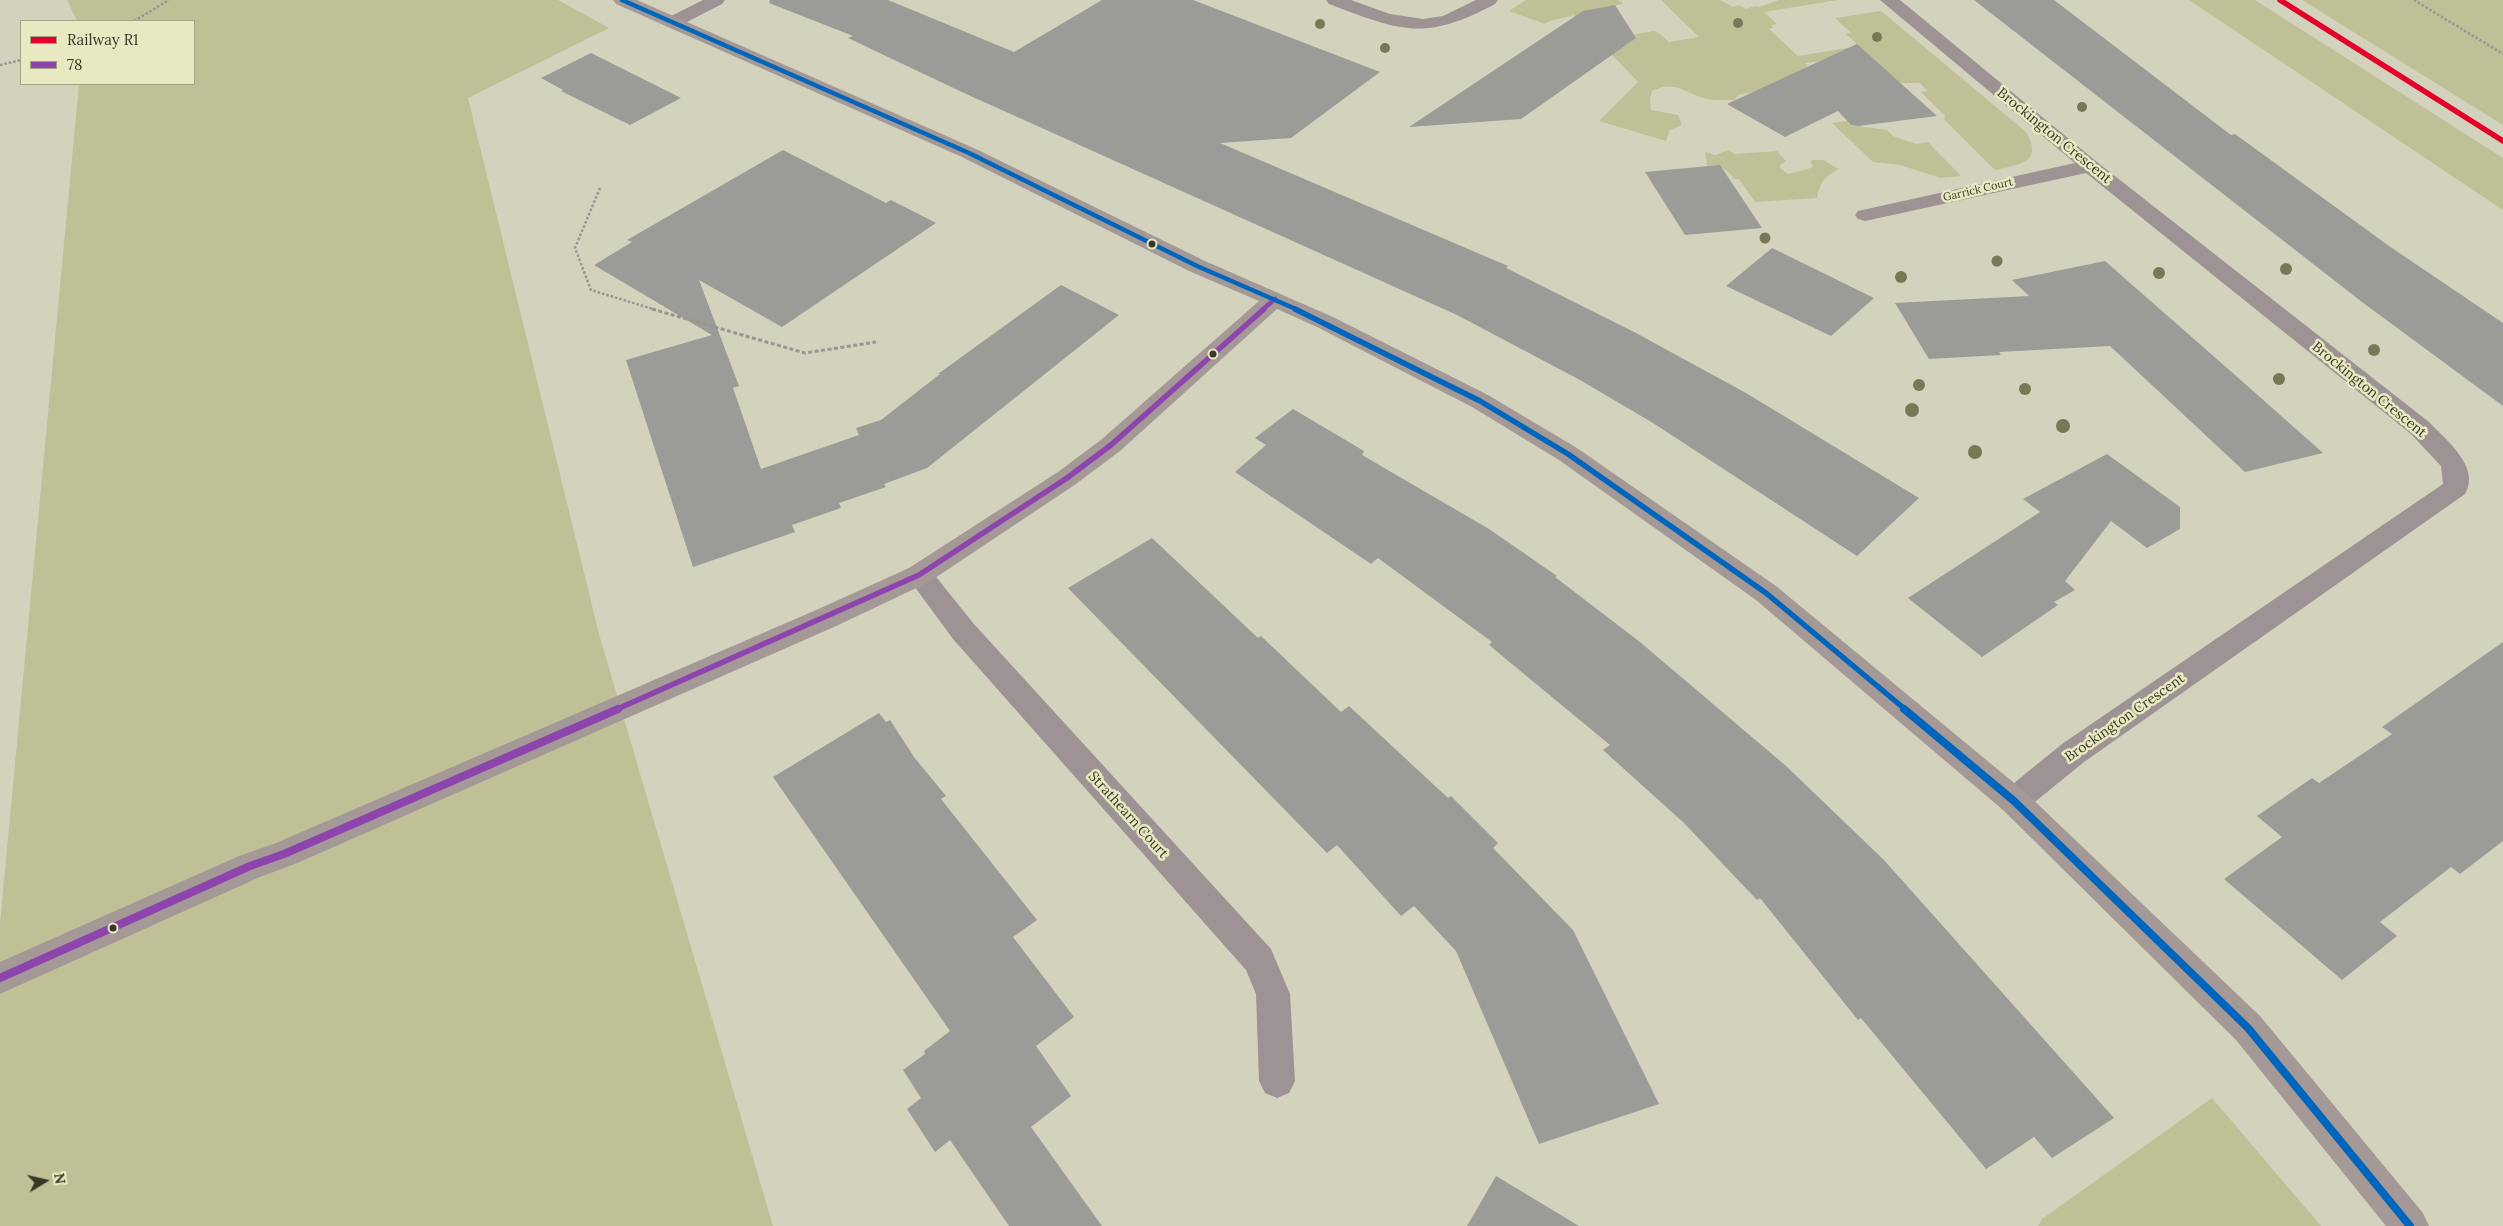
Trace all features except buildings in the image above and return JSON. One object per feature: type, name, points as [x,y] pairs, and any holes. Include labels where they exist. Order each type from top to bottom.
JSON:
[{"type":"street","points":[[622,0],[969,153],[1197,266],[1275,299],[1480,400],[1568,454],[1766,593],[2014,801],[2248,1028],[2410,1226]]},
{"type":"street","points":[[673,22],[716,0]]},
{"type":"street","points":[[1335,0],[1409,24],[1435,23],[1455,17],[1489,0]]},
{"type":"street","name":"Brockington Crescent","points":[[1889,0],[2090,166],[2420,428],[2453,463],[2456,488],[2074,753],[2014,801]]},
{"type":"street","name":"Garrick Court","points":[[1865,215],[2090,166]]},
{"type":"street","points":[[0,978],[250,866],[284,854],[576,729],[919,575],[1067,478],[1111,445],[1275,299]]},
{"type":"street","name":"Strathearn Court","points":[[919,575],[970,638],[1259,960],[1273,994],[1277,1081]]},
{"type":"path","points":[[136,20],[169,0]]},
{"type":"path","points":[[2414,0],[2503,54]]},
{"type":"path","points":[[0,65],[20,60]]},
{"type":"path","points":[[600,188],[575,248],[591,290],[703,325],[804,353],[876,342]]},
{"type":"green space","points":[[67,0],[558,0],[609,28],[468,98],[599,634],[773,1226],[0,1226],[0,923],[79,85],[195,85],[195,20],[77,20]]},
{"type":"green space","points":[[1526,0],[1618,0],[1623,4],[1582,12],[1609,39],[1654,31],[1669,42],[1699,37],[1661,0],[1720,0],[1733,7],[1739,5],[1746,9],[1779,0],[1838,0],[1764,12],[1777,24],[1771,25],[1773,28],[1769,29],[1798,56],[1859,46],[1846,34],[1851,33],[1835,18],[1881,11],[2026,132],[2031,142],[2031,156],[2021,164],[1995,170],[1944,119],[1945,116],[1921,92],[1927,91],[1920,83],[1895,83],[1869,57],[1805,63],[1827,89],[1753,92],[1738,95],[1735,100],[1708,99],[1672,87],[1652,91],[1650,99],[1651,110],[1678,115],[1682,125],[1670,130],[1666,141],[1599,121],[1638,82],[1574,15],[1545,24],[1509,11]]},
{"type":"green space","points":[[2189,0],[2255,0],[2503,158],[2503,210]]},
{"type":"green space","points":[[2302,0],[2503,0],[2503,125]]},
{"type":"green space","points":[[1847,121],[1851,125],[1887,130],[1893,136],[1916,144],[1928,142],[1961,176],[1941,178],[1900,165],[1873,162],[1832,123]]},
{"type":"green space","points":[[1728,150],[1735,154],[1777,151],[1786,161],[1780,165],[1780,168],[1788,174],[1811,168],[1813,166],[1812,160],[1823,160],[1839,169],[1824,180],[1817,198],[1755,202],[1739,179],[1734,179],[1722,168],[1707,166],[1705,152],[1715,155]]},
{"type":"green space","points":[[2212,1098],[2321,1226],[2038,1226],[2042,1219]]},
{"type":"rail line","name":"R1","points":[[2280,0],[2503,141]]},
{"type":"transit line","points":[[622,0],[969,153],[1197,266],[1325,322],[1480,401],[1568,454],[1766,593],[2014,801],[2248,1028],[2410,1226]]},
{"type":"transit line","name":"78","points":[[0,978],[250,866],[284,854],[824,619],[919,575],[1067,478],[1111,445],[1275,299]]}]
